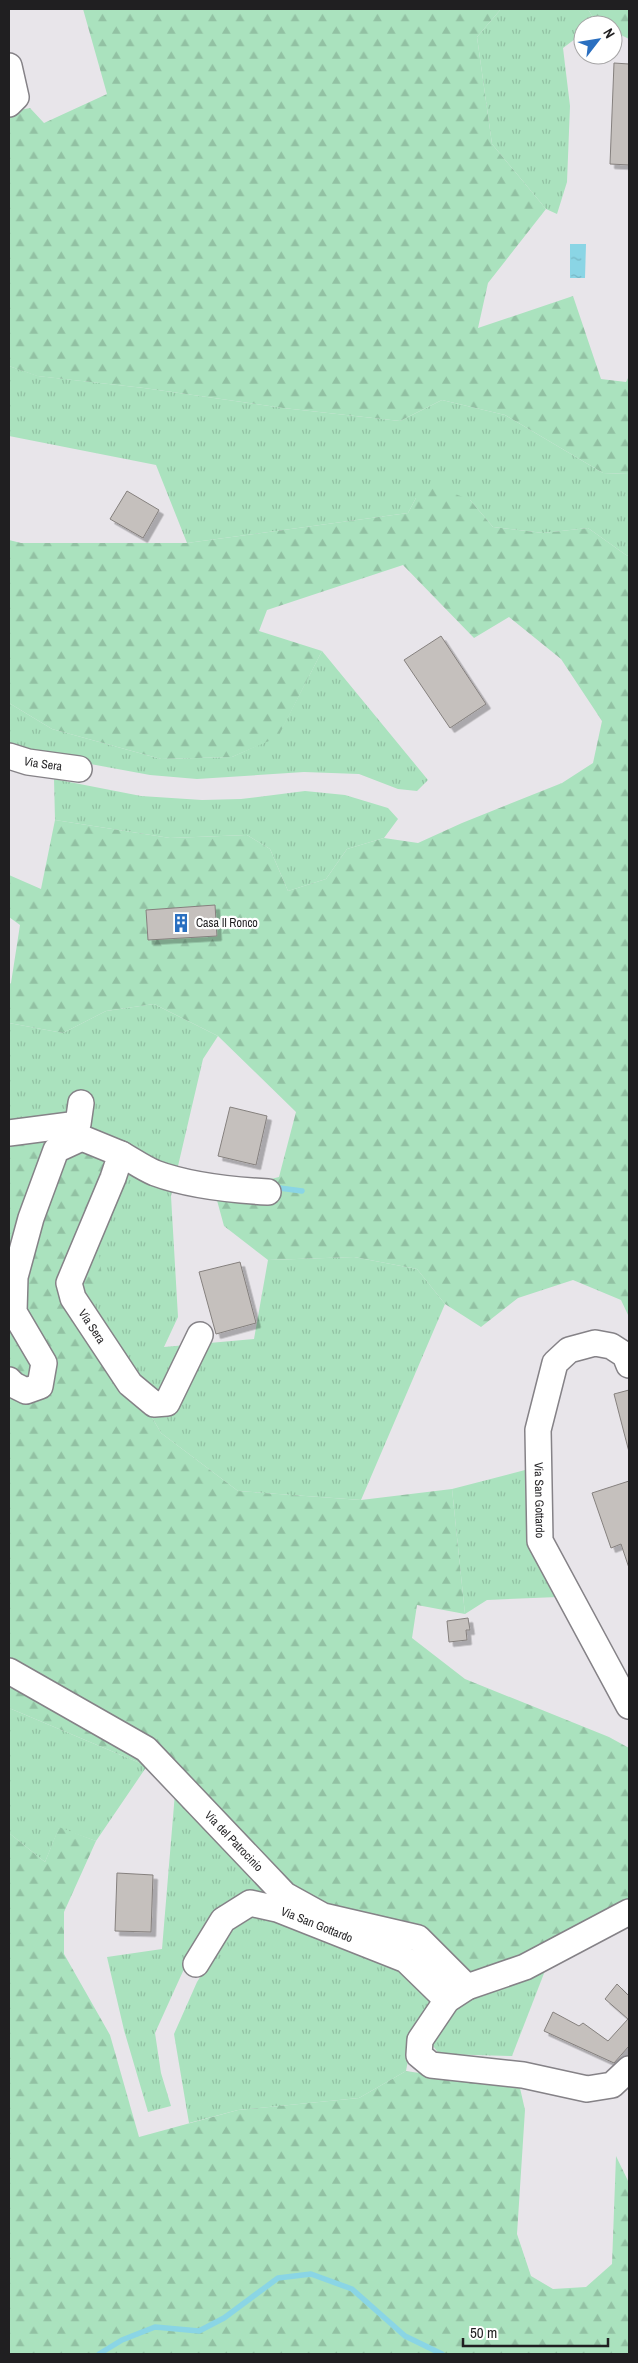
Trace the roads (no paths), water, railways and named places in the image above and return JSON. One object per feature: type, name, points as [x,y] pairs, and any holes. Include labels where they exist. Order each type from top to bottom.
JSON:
[{"type":"street","points":[[9,66],[16,97],[9,104]]},
{"type":"street","name":"Via Sera","points":[[9,756],[28,762],[79,769]]},
{"type":"street","points":[[9,1133],[78,1124],[81,1102]]},
{"type":"street","points":[[9,1380],[26,1391],[40,1386],[43,1376],[44,1363],[14,1312],[14,1277],[31,1218],[56,1150],[82,1138],[121,1154],[154,1173],[228,1190],[268,1192]]},
{"type":"street","name":"Via Sera","points":[[121,1154],[113,1178],[69,1283],[73,1298],[130,1384],[154,1404],[167,1403],[200,1335]]},
{"type":"street","name":"Via San Gottardo","points":[[629,1365],[625,1356],[612,1346],[595,1343],[569,1350],[555,1364],[538,1430],[540,1540],[629,1706]]},
{"type":"street","name":"Via del Patrocinio","points":[[9,1671],[146,1749],[284,1895],[323,1916],[418,1938],[457,1993]]},
{"type":"street","name":"Via San Gottardo","points":[[196,1964],[223,1920],[250,1903],[277,1909],[406,1960],[457,1993]]},
{"type":"street","points":[[629,1912],[525,1967],[457,1993],[420,2040],[419,2056],[432,2065],[523,2075],[587,2089],[612,2085],[629,2068]]},
{"type":"water","points":[[570,244],[586,244],[585,278],[570,278]]},
{"type":"waterway","points":[[272,1187],[302,1191]]},
{"type":"waterway","points":[[99,2354],[122,2340],[155,2327],[199,2331],[224,2318],[278,2278],[311,2274],[352,2289],[405,2336],[442,2354]]},
{"type":"place","name":"Casa Il Ronco","points":[[181,923]]}]
